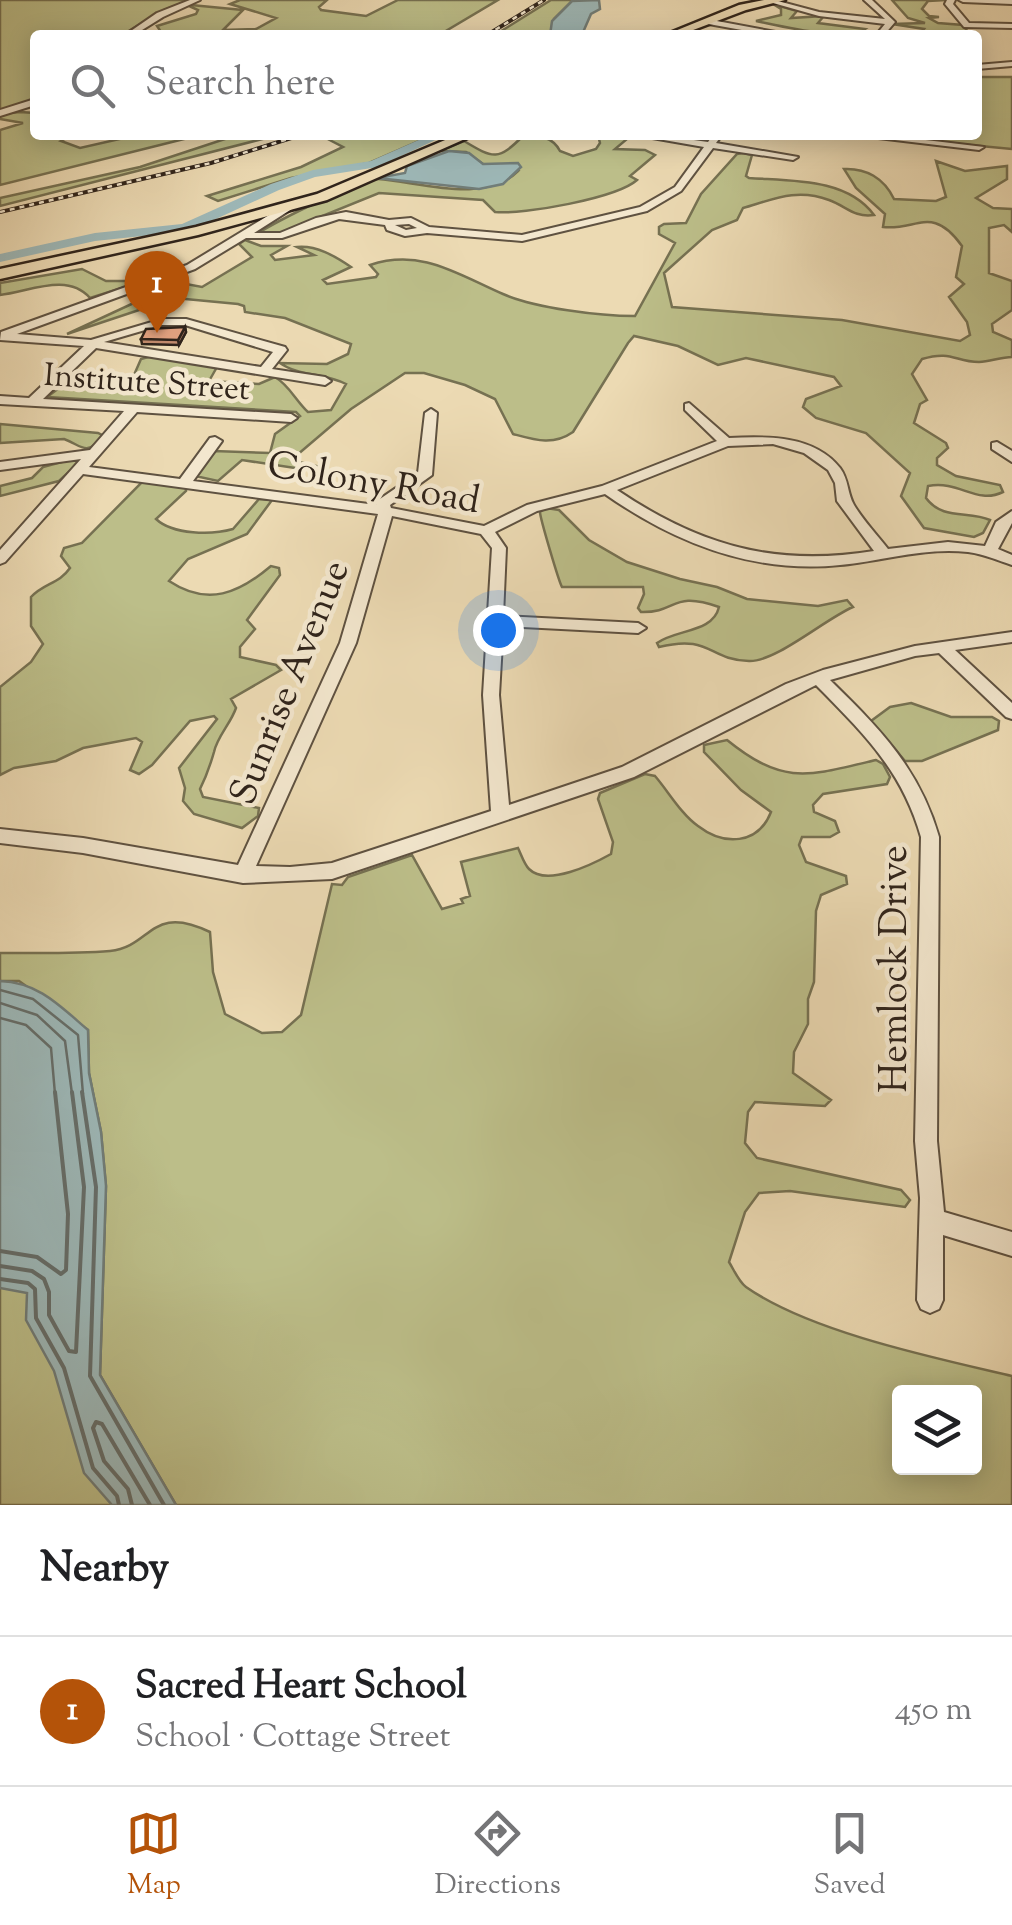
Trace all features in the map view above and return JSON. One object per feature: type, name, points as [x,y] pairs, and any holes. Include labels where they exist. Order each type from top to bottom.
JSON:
[{"type":"highway","points":[[684,30],[775,1]]},
{"type":"highway","points":[[0,274],[198,231],[293,205],[332,193],[456,140]]},
{"type":"street","points":[[137,30],[196,0]]},
{"type":"street","points":[[868,0],[890,22]]},
{"type":"street","points":[[951,0],[949,4],[967,26],[1012,26]]},
{"type":"street","points":[[963,0],[1012,2]]},
{"type":"street","points":[[775,1],[820,14],[890,22]]},
{"type":"street","points":[[706,22],[742,30]]},
{"type":"street","points":[[884,30],[890,22]]},
{"type":"street","points":[[982,67],[1012,64]]},
{"type":"street","points":[[0,113],[30,104]]},
{"type":"street","points":[[671,140],[794,156]]},
{"type":"street","points":[[246,234],[279,238],[345,215],[389,223],[391,228],[404,233],[427,230],[522,238],[665,200],[714,140]]},
{"type":"street","points":[[912,140],[979,146]]},
{"type":"street","points":[[0,336],[170,276],[293,205]]},
{"type":"street","points":[[32,402],[93,344],[115,334],[177,321],[281,350],[265,370]]},
{"type":"street","points":[[0,336],[93,344],[325,381]]},
{"type":"street","name":"Institute Street","points":[[0,400],[290,418]]},
{"type":"street","points":[[689,407],[726,442]]},
{"type":"street","points":[[0,559],[7,542],[82,470],[134,408]]},
{"type":"street","points":[[386,511],[384,502],[425,475],[431,413]]},
{"type":"street","points":[[486,531],[532,508],[606,489],[726,442],[774,440],[810,450],[824,459],[838,475],[844,501],[885,556]]},
{"type":"street","points":[[185,482],[214,441]]},
{"type":"street","points":[[997,446],[1012,458]]},
{"type":"street","points":[[0,466],[96,453]]},
{"type":"street","name":"Colony Road","points":[[82,470],[386,511],[486,531],[499,548],[491,695],[501,816]]},
{"type":"street","points":[[606,489],[658,525],[731,552],[803,562],[885,556],[948,546],[990,551],[1012,560]]},
{"type":"street","name":"Sunrise Avenue","points":[[243,876],[348,643],[386,511]]},
{"type":"street","points":[[990,551],[1001,525],[1012,515]]},
{"type":"street","points":[[493,620],[638,628]]},
{"type":"street","points":[[0,836],[52,838],[243,876],[287,877],[332,871],[628,772],[819,678],[867,662],[942,646],[1012,637]]},
{"type":"street","points":[[942,646],[1012,713]]},
{"type":"street","name":"Hemlock Drive","points":[[819,678],[903,766],[928,824],[931,842],[926,1141],[932,1220],[930,1300]]},
{"type":"street","points":[[932,1220],[1012,1244]]},
{"type":"green space","points":[[0,0],[191,0],[164,10],[130,30],[30,30],[30,101],[0,111]]},
{"type":"green space","points":[[240,0],[327,0],[319,7],[321,10],[366,16],[398,0],[498,0],[447,30],[223,30],[256,29],[276,18],[230,4]]},
{"type":"green space","points":[[551,0],[573,0],[554,19],[551,30],[503,30]]},
{"type":"green space","points":[[892,0],[946,0],[928,1],[922,9],[929,16],[939,17],[929,18],[938,23],[963,25],[966,30],[923,30],[892,24],[925,23],[908,18]]},
{"type":"green space","points":[[773,4],[797,11],[791,18],[824,16],[818,23],[865,29],[802,30],[756,21],[781,15],[781,9]]},
{"type":"green space","points":[[187,5],[243,10],[223,30],[160,30],[157,26],[196,14],[198,10]]},
{"type":"green space","points":[[982,77],[1012,77],[1012,149],[917,140],[982,140]]},
{"type":"green space","points":[[30,113],[30,140],[63,140],[80,148],[115,140],[180,140],[0,185],[0,130],[23,123],[0,119],[0,114]]},
{"type":"green space","points":[[222,140],[258,140],[0,206],[0,198],[140,167]]},
{"type":"green space","points":[[330,140],[422,140],[369,163],[291,178],[218,201],[207,196],[301,167],[343,147]]},
{"type":"green space","points":[[518,140],[549,140],[573,156],[596,149],[599,140],[626,140],[615,149],[645,150],[655,155],[630,176],[637,180],[626,187],[569,204],[495,212],[483,200],[379,193],[283,232],[258,233],[355,185],[378,179],[451,189],[488,187],[518,171],[483,164],[466,152],[439,151],[464,141],[489,154],[508,149]]},
{"type":"green space","points":[[737,154],[752,155],[746,176],[749,178],[834,188],[863,203],[874,215],[855,213],[829,200],[806,195],[786,196],[743,208],[737,220],[712,230],[664,273],[672,307],[842,320],[960,341],[970,335],[967,322],[949,297],[964,284],[956,277],[962,246],[951,233],[933,223],[883,227],[885,214],[856,188],[844,169],[874,176],[894,199],[936,201],[946,197],[936,161],[965,171],[1007,166],[1007,179],[976,198],[993,208],[1012,209],[1012,232],[1004,225],[989,228],[989,273],[1012,281],[1012,310],[992,324],[993,332],[1012,340],[1012,357],[979,362],[932,357],[922,359],[912,374],[927,400],[920,404],[914,423],[948,448],[937,458],[937,465],[956,476],[1000,485],[1003,492],[984,496],[939,485],[928,486],[926,498],[940,510],[990,520],[983,533],[974,537],[924,528],[901,496],[910,473],[866,433],[816,418],[803,407],[806,399],[841,386],[834,377],[746,358],[718,365],[678,346],[634,336],[573,432],[566,436],[544,440],[513,434],[495,399],[424,373],[405,373],[351,409],[297,455],[295,461],[328,473],[242,460],[218,481],[195,476],[214,451],[270,453],[275,434],[300,416],[296,412],[47,397],[63,385],[126,380],[134,375],[141,359],[152,356],[217,367],[209,381],[259,384],[275,377],[308,412],[331,410],[346,384],[280,363],[327,364],[348,354],[351,344],[285,318],[245,312],[244,306],[238,304],[175,298],[67,334],[136,302],[138,299],[128,293],[170,281],[202,287],[252,257],[239,244],[245,240],[261,246],[287,246],[271,255],[275,260],[314,255],[297,247],[304,247],[325,252],[351,267],[323,280],[327,284],[376,277],[378,274],[370,265],[422,261],[532,303],[586,313],[635,316],[675,243],[659,234],[659,227],[686,223],[701,194]]},
{"type":"green space","points":[[82,269],[106,281],[144,281],[90,298],[81,290],[59,285],[0,295],[0,283]]},
{"type":"green space","points":[[0,424],[104,436],[88,448],[64,439],[0,443]]},
{"type":"green space","points":[[81,461],[59,481],[0,496],[0,486],[32,478],[43,467]]},
{"type":"green space","points":[[143,481],[186,487],[156,519],[182,531],[233,529],[259,499],[272,500],[247,534],[188,559],[169,581],[183,589],[210,595],[235,589],[271,566],[279,568],[280,575],[247,620],[255,629],[240,647],[240,657],[276,665],[281,670],[231,699],[236,708],[218,741],[200,789],[203,797],[259,808],[258,816],[242,828],[194,814],[183,801],[185,788],[179,768],[217,719],[214,716],[190,721],[152,765],[139,774],[130,770],[142,742],[136,738],[83,748],[56,761],[14,768],[0,775],[0,687],[31,662],[43,644],[31,626],[31,597],[70,568],[61,556],[64,548],[82,543]]},
{"type":"green space","points":[[546,508],[559,510],[589,540],[627,562],[747,599],[818,606],[847,600],[853,607],[786,648],[760,659],[735,660],[700,645],[659,647],[657,643],[665,638],[709,622],[719,607],[683,601],[641,612],[638,608],[643,587],[562,587],[541,517],[540,512]]},
{"type":"green space","points":[[911,703],[951,717],[992,717],[999,721],[998,730],[922,761],[905,761],[871,721],[890,707]]},
{"type":"green space","points":[[727,740],[765,765],[797,773],[876,760],[890,777],[887,784],[823,794],[813,805],[814,812],[835,821],[839,832],[830,837],[802,837],[799,845],[806,862],[846,876],[847,884],[821,895],[816,911],[814,982],[808,999],[808,1024],[794,1052],[793,1073],[831,1100],[825,1106],[755,1102],[748,1112],[745,1143],[757,1158],[901,1190],[910,1200],[905,1207],[790,1191],[759,1193],[745,1212],[729,1262],[746,1287],[804,1317],[874,1342],[1012,1376],[1012,1505],[176,1505],[100,1375],[106,1186],[101,1132],[89,1073],[88,1030],[19,981],[0,981],[0,953],[110,951],[124,948],[163,924],[190,924],[210,932],[213,972],[225,1014],[262,1033],[282,1032],[301,1015],[332,884],[342,885],[348,877],[412,855],[442,909],[463,903],[461,899],[470,896],[461,862],[518,848],[527,867],[537,874],[558,875],[582,868],[611,854],[613,842],[598,799],[600,793],[645,774],[655,776],[686,815],[708,832],[739,839],[758,831],[771,812],[741,790],[704,752],[704,745]]},
{"type":"green space","points":[[0,1148],[130,1505],[0,1505]]},
{"type":"water","points":[[599,0],[600,9],[591,14],[584,30],[551,30],[552,21],[572,1]]},
{"type":"water","points":[[449,151],[469,153],[483,164],[518,163],[521,167],[503,184],[479,189],[377,178],[405,173],[407,166]]},
{"type":"water","points":[[0,981],[37,991],[88,1030],[89,1073],[101,1132],[106,1186],[100,1375],[176,1505],[112,1505],[84,1473],[54,1371],[26,1320],[27,1293],[0,1288]]},
{"type":"building","points":[[185,327],[178,340],[141,339],[146,329]]},
{"type":"waterway","points":[[0,258],[95,237],[185,228],[275,187],[313,174],[374,164],[429,140]]},
{"type":"railway","points":[[495,30],[544,0]]},
{"type":"railway","points":[[0,212],[211,163],[285,140]]},
{"type":"place","name":"Sacred Heart School","points":[[157,333]]}]
